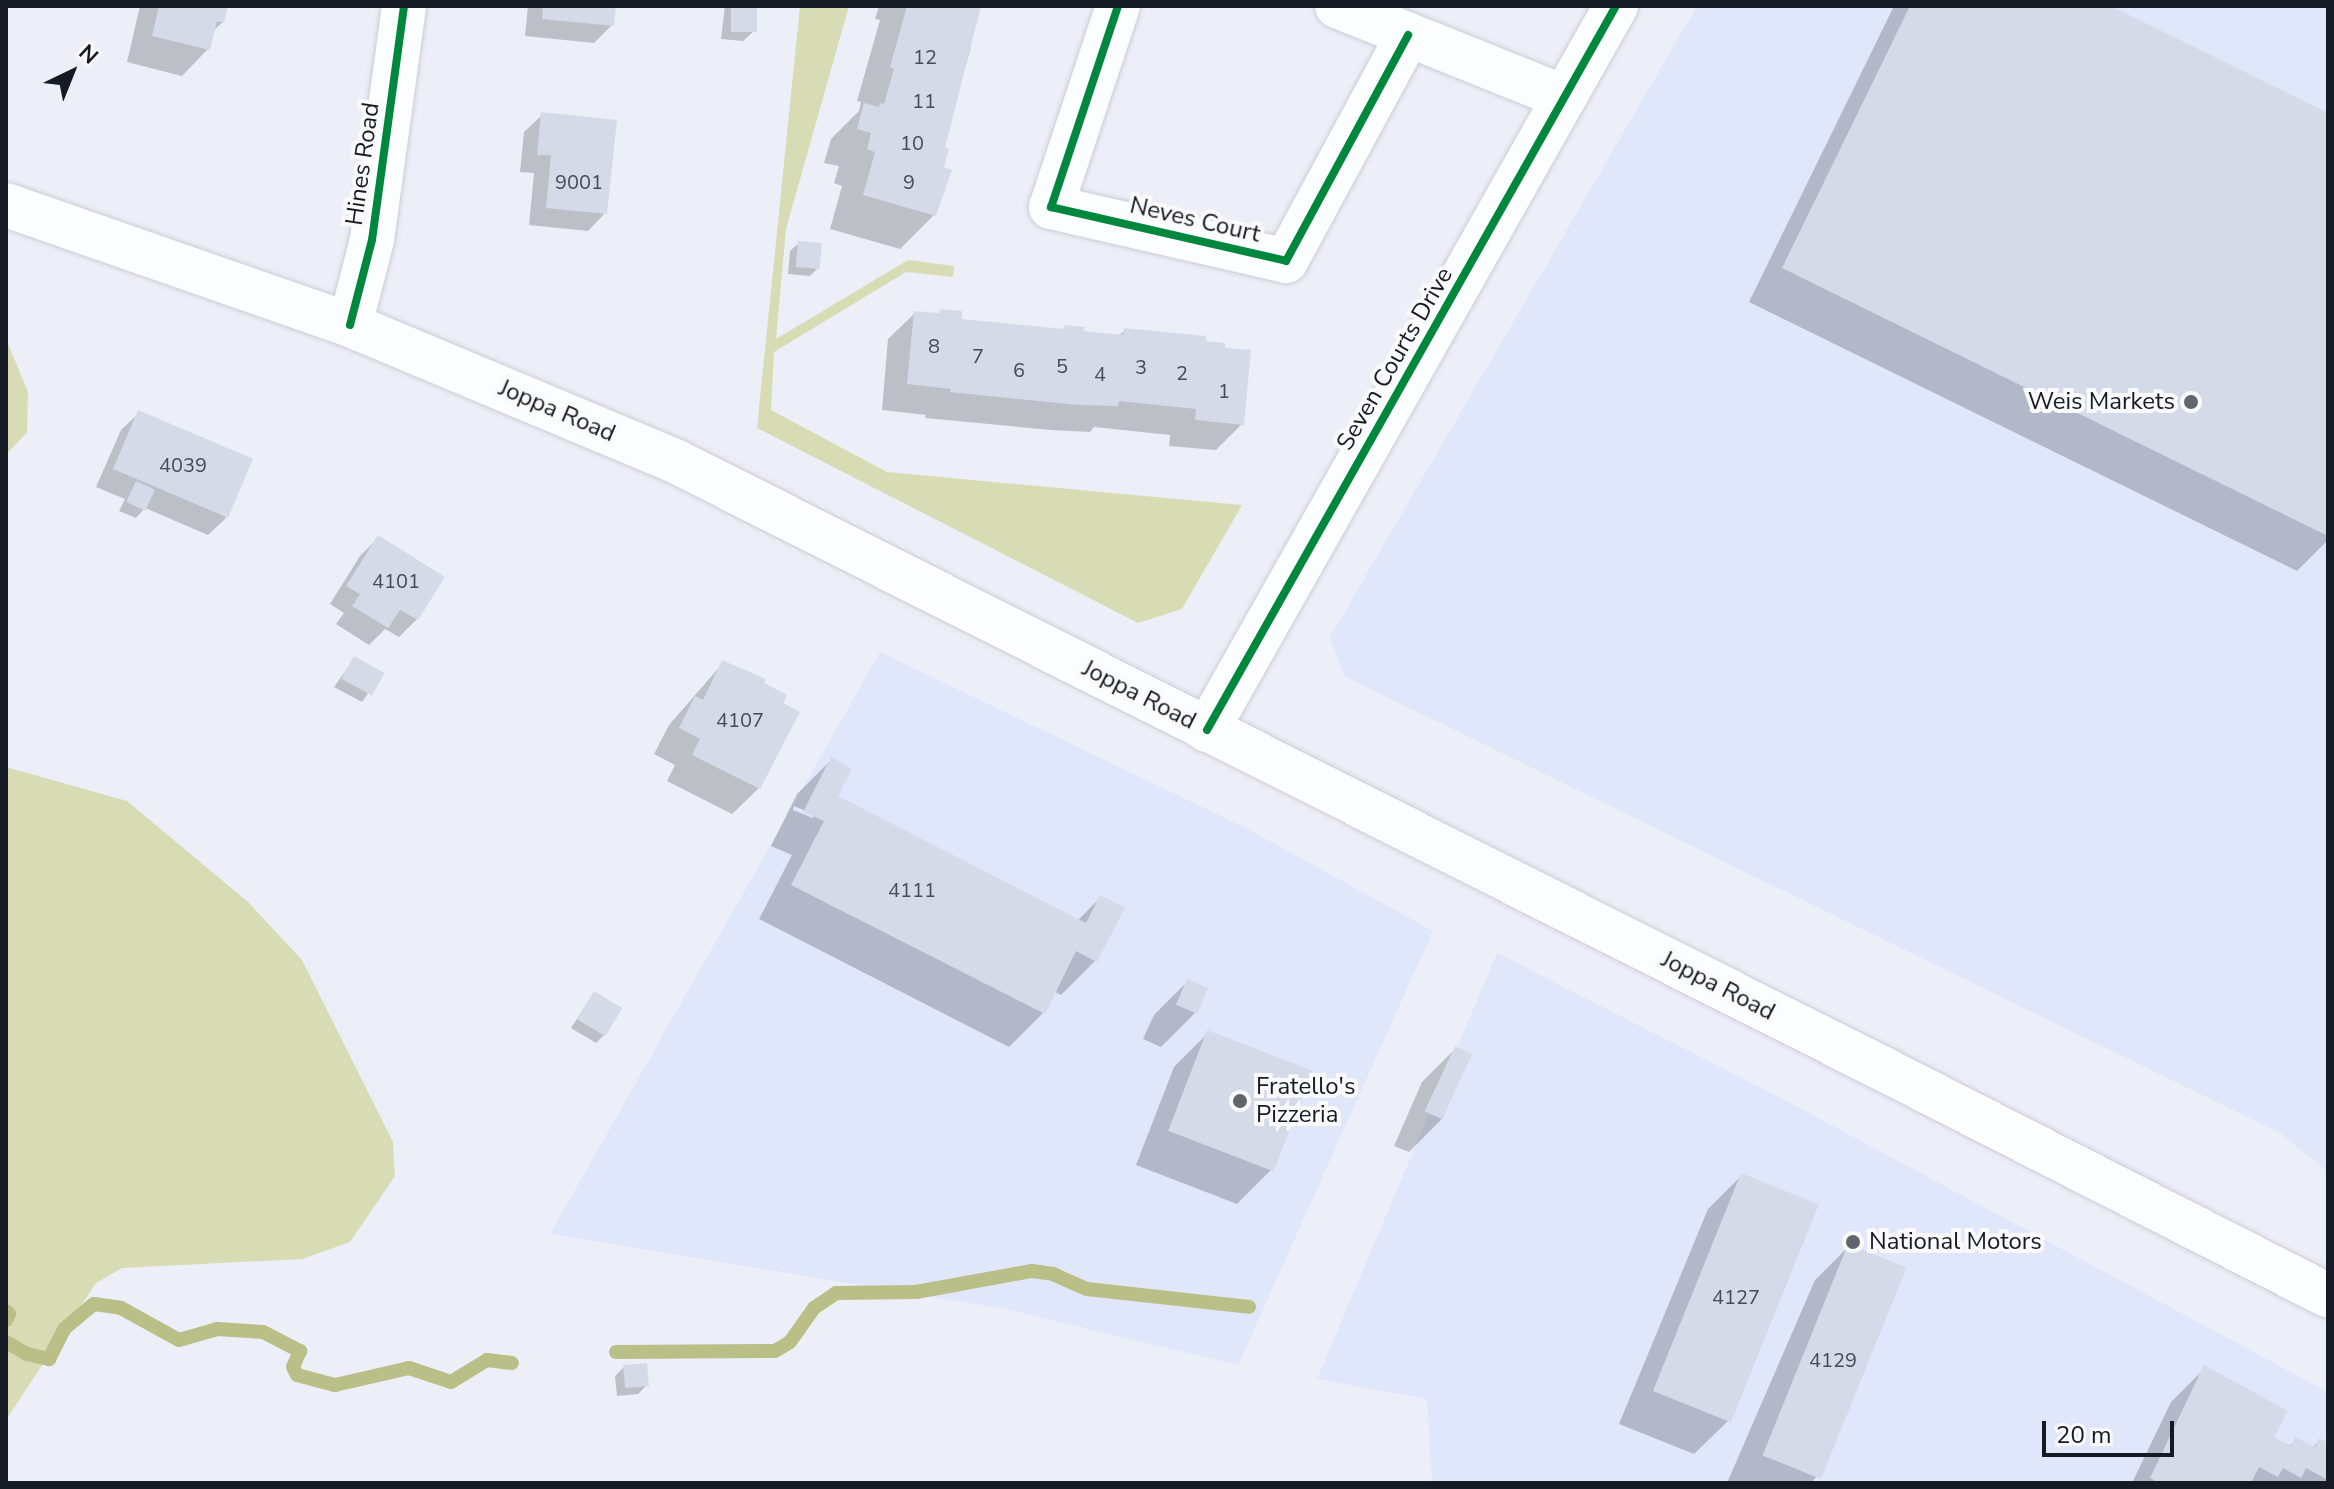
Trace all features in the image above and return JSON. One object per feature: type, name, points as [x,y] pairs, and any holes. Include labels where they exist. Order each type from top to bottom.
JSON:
[{"type":"main road","name":"Hines Road","points":[[350,325],[372,240],[404,6]]},
{"type":"main road","name":"Neves Court","points":[[1118,6],[1051,207],[1286,261],[1408,35]]},
{"type":"main road","points":[[1337,6],[1563,97]]},
{"type":"main road","name":"Seven Courts Drive","points":[[1207,730],[1616,6]]},
{"type":"main road","name":"Joppa Road","points":[[6,205],[350,325],[677,462],[2328,1296]]},
{"type":"shaded area","points":[[1697,6],[2328,6],[2328,1172],[2280,1133],[1344,676],[1330,637]]},
{"type":"shaded area","points":[[880,652],[1246,828],[1433,931],[1238,1365],[1006,1309],[550,1234]]},
{"type":"shaded area","points":[[1497,953],[1779,1097],[2328,1392],[2328,1483],[1432,1483],[1427,1399],[1317,1379]]},
{"type":"green space","points":[[800,6],[849,6],[786,229],[776,339],[908,260],[954,266],[953,277],[906,272],[774,352],[771,410],[887,472],[1242,505],[1182,609],[1138,623],[757,428]]},
{"type":"green space","points":[[6,339],[28,392],[27,432],[6,455]]},
{"type":"green space","points":[[6,767],[127,801],[248,902],[302,960],[393,1142],[395,1176],[350,1242],[302,1259],[122,1268],[96,1283],[6,1420]]},
{"type":"building","points":[[159,6],[228,6],[224,23],[217,21],[210,50],[152,36]]},
{"type":"building","points":[[543,6],[616,6],[614,26],[542,19]]},
{"type":"building","points":[[731,6],[757,6],[757,32],[731,32]]},
{"type":"building","points":[[907,6],[981,6],[945,148],[949,149],[944,167],[952,170],[936,216],[863,195],[875,152],[867,149],[871,133],[857,129],[864,103],[879,107],[880,103],[884,104],[894,69],[890,67]]},
{"type":"building","name":"Weis Markets","points":[[1910,6],[2111,6],[2328,113],[2328,536],[1782,268]]},
{"type":"building","points":[[541,112],[617,120],[607,214],[546,208],[551,155],[537,155]]},
{"type":"building","points":[[798,241],[822,243],[820,269],[796,267]]},
{"type":"building","points":[[940,309],[962,311],[962,319],[1064,329],[1064,325],[1085,327],[1084,331],[1123,335],[1124,328],[1206,336],[1206,341],[1225,343],[1225,348],[1251,350],[1244,425],[1195,420],[1196,409],[1119,401],[1118,406],[1078,405],[950,392],[951,389],[907,384],[914,311],[939,313]]},
{"type":"building","points":[[138,410],[253,459],[228,518],[113,469]]},
{"type":"building","points":[[136,481],[155,490],[145,511],[126,502]]},
{"type":"building","points":[[378,535],[445,577],[418,620],[400,610],[388,628],[352,606],[360,594],[346,586]]},
{"type":"building","points":[[354,656],[385,673],[372,696],[341,679]]},
{"type":"building","points":[[722,660],[766,679],[764,683],[787,695],[783,703],[800,712],[760,789],[692,755],[700,739],[679,728],[695,696],[703,700]]},
{"type":"building","points":[[831,757],[852,769],[838,796],[1086,923],[1100,895],[1125,908],[1097,962],[1076,951],[1045,1014],[791,885],[824,821],[803,812]]},
{"type":"building","points":[[1187,979],[1208,988],[1197,1014],[1176,1005]]},
{"type":"building","points":[[594,991],[622,1008],[605,1036],[577,1019]]},
{"type":"building","name":"Fratello's Pizzeria","points":[[1207,1030],[1312,1070],[1274,1171],[1168,1131]]},
{"type":"building","points":[[1455,1046],[1472,1054],[1442,1119],[1425,1111]]},
{"type":"building","points":[[1741,1173],[1819,1204],[1731,1422],[1653,1391]]},
{"type":"building","points":[[1848,1244],[1906,1268],[1821,1479],[1763,1455]]},
{"type":"building","points":[[647,1363],[649,1386],[625,1388],[623,1365]]},
{"type":"building","points":[[2204,1365],[2288,1411],[2274,1437],[2291,1446],[2295,1437],[2315,1447],[2319,1438],[2328,1443],[2326,1479],[2306,1468],[2301,1478],[2283,1468],[2278,1477],[2259,1467],[2251,1483],[2159,1483],[2150,1478]]},
{"type":"waterway","points":[[616,1352],[775,1351],[790,1342],[814,1308],[836,1293],[916,1292],[1032,1271],[1053,1274],[1087,1289],[1249,1307]]},
{"type":"waterway","points":[[6,1342],[27,1354],[49,1359],[64,1329],[94,1304],[121,1308],[179,1340],[217,1329],[263,1332],[300,1351],[293,1367],[297,1375],[335,1385],[409,1368],[451,1382],[487,1360],[512,1363]]},
{"type":"waterway","points":[[6,1311],[9,1314],[6,1320]]},
{"type":"cycle path","points":[[350,325],[372,240],[404,6]]},
{"type":"cycle path","points":[[1118,6],[1051,207],[1286,261],[1408,35]]},
{"type":"cycle path","points":[[1207,730],[1616,6]]},
{"type":"place","name":"Weis Markets","points":[[2191,402]]},
{"type":"place","name":"Fratello's Pizzeria","points":[[1240,1101]]},
{"type":"place","name":"National Motors","points":[[1853,1242]]}]
